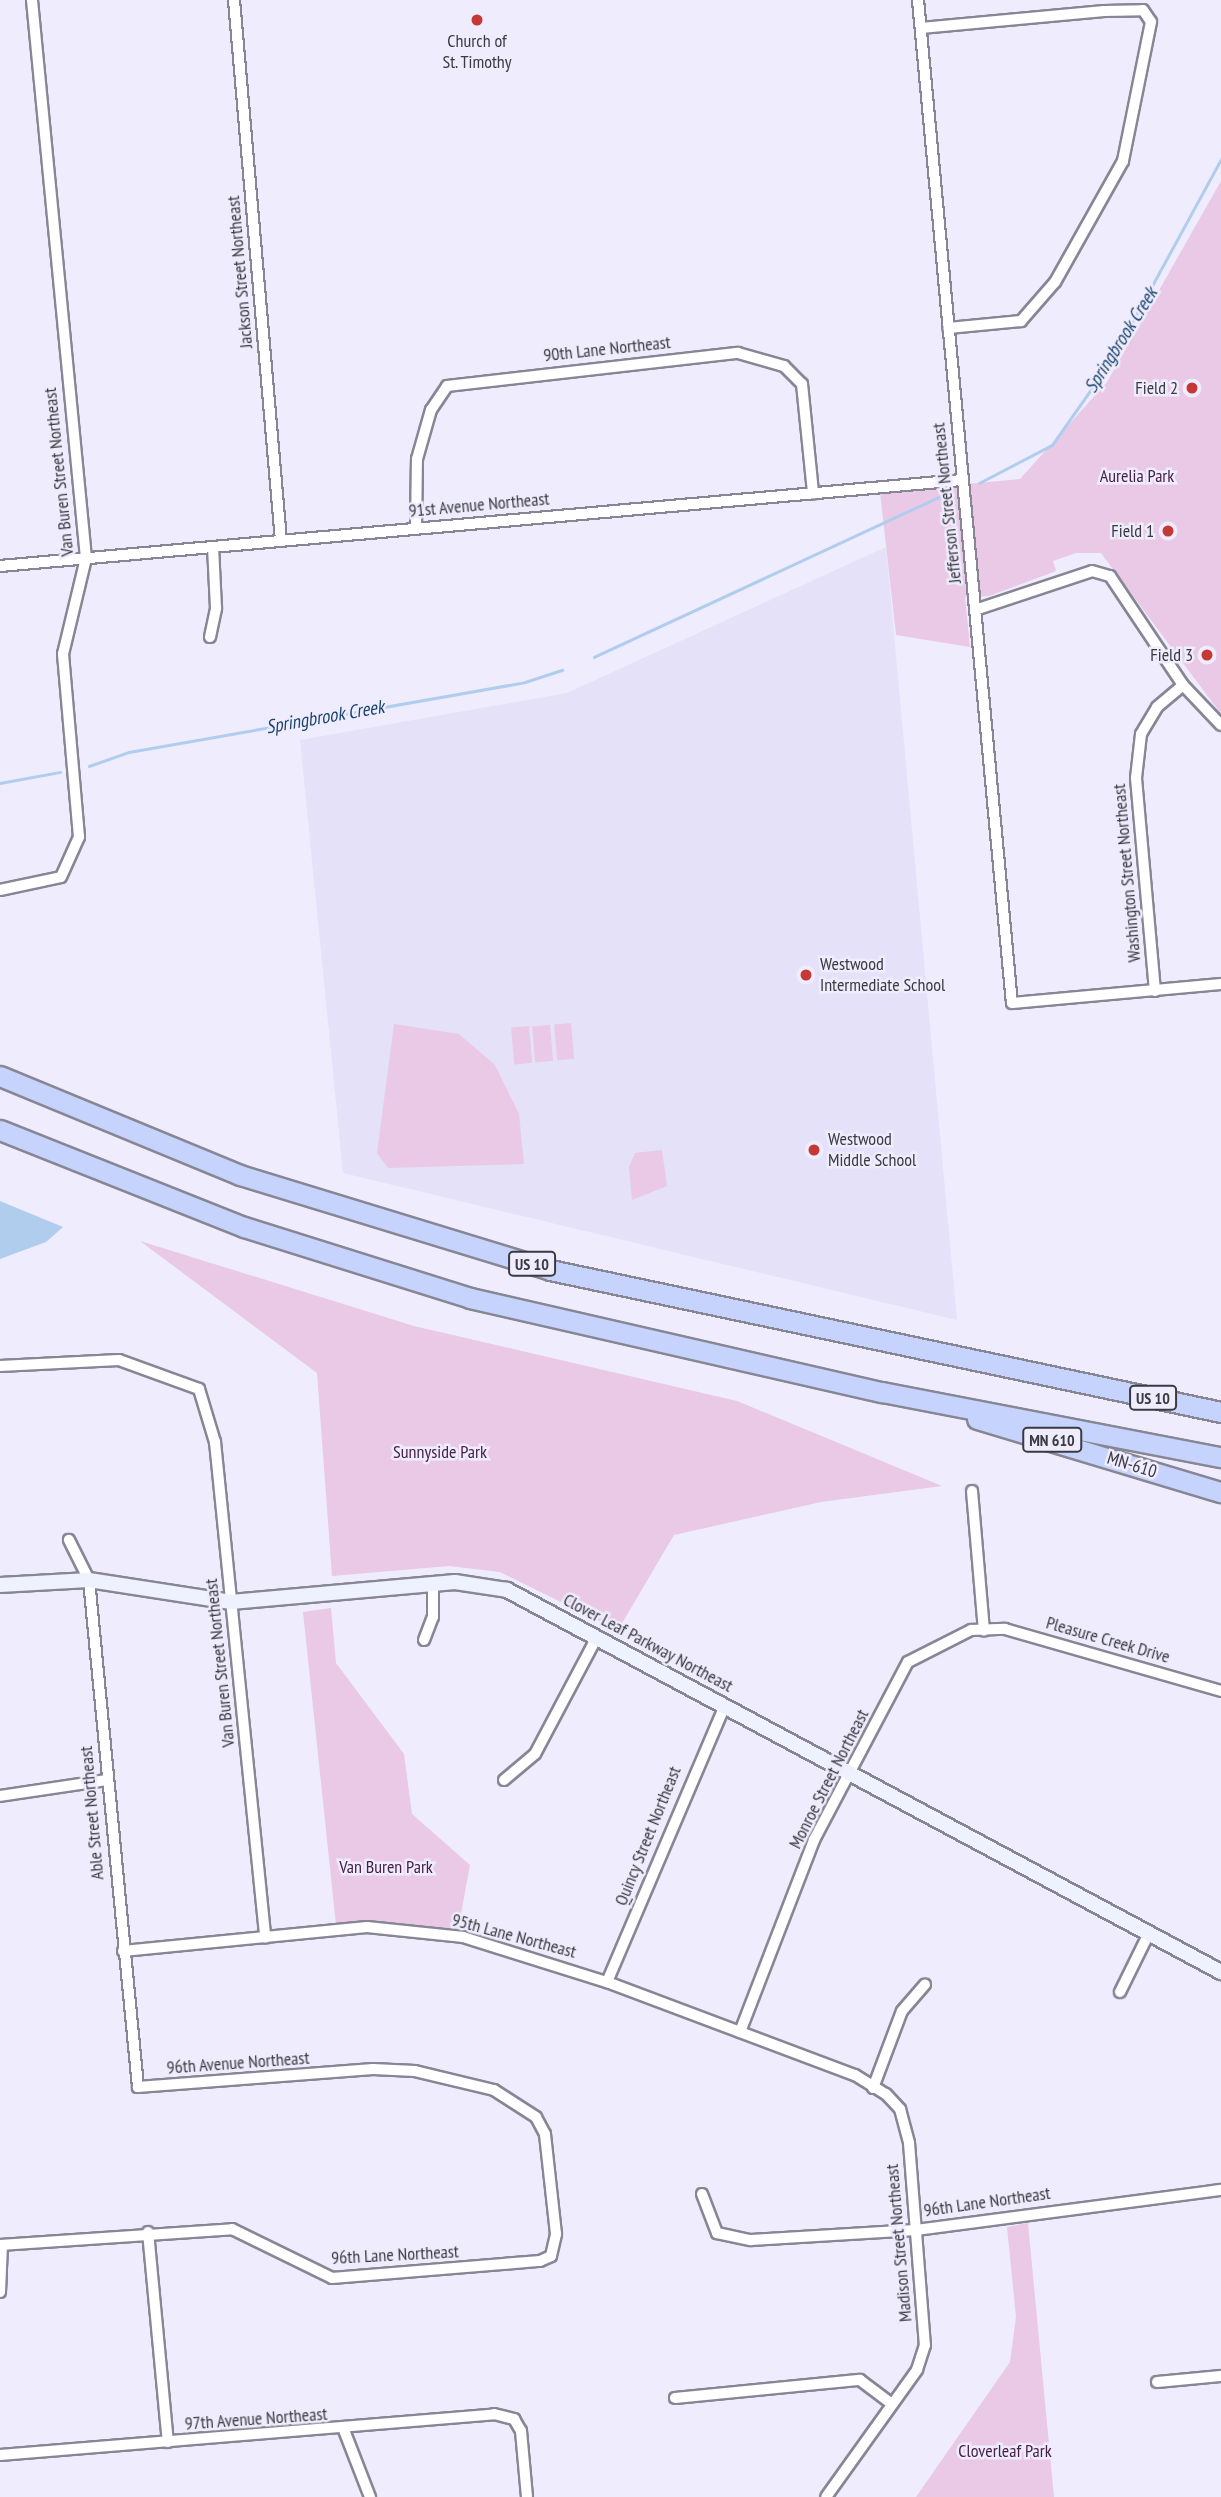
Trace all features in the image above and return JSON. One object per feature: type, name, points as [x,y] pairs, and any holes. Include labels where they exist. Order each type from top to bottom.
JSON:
[{"type":"highway","name":"US 10","points":[[0,1076],[240,1175],[550,1270],[1221,1412]]},
{"type":"highway","points":[[0,1130],[346,1261],[607,1333],[882,1392],[1221,1457]]},
{"type":"highway","points":[[1085,1384],[1221,1401]]},
{"type":"highway","name":"MN-610","points":[[882,1392],[1221,1492]]},
{"type":"street","name":"Van Buren Street Northeast","points":[[4,890],[48,884],[75,857],[79,813],[64,654],[86,558],[32,0]]},
{"type":"street","name":"Jackson Street Northeast","points":[[234,0],[281,541]]},
{"type":"street","name":"Jefferson Street Northeast","points":[[918,0],[1012,1003],[1155,991]]},
{"type":"street","points":[[921,28],[1143,10],[1151,22],[1123,160],[1055,282],[1021,321],[948,328]]},
{"type":"street","name":"90th Lane Northeast","points":[[416,528],[417,459],[431,410],[447,386],[730,354],[784,366],[802,384],[813,493]]},
{"type":"street","name":"91st Avenue Northeast","points":[[0,566],[962,480]]},
{"type":"street","points":[[210,636],[216,608],[213,547]]},
{"type":"street","points":[[975,610],[1093,572],[1110,576],[1183,685],[1221,725]]},
{"type":"street","name":"Washington Street Northeast","points":[[1155,991],[1136,778],[1141,734],[1157,706],[1183,685]]},
{"type":"street","points":[[1155,991],[1221,984]]},
{"type":"street","name":"Van Buren Street Northeast","points":[[0,1366],[119,1360],[199,1389],[215,1442],[265,1937]]},
{"type":"street","points":[[972,1491],[984,1630]]},
{"type":"street","name":"Able Street Northeast","points":[[69,1540],[89,1580],[138,2087]]},
{"type":"street","name":"Clover Leaf Parkway Northeast","points":[[0,1585],[89,1580],[231,1602],[433,1583],[507,1590],[1221,1972]]},
{"type":"street","points":[[424,1640],[433,1617],[433,1583]]},
{"type":"street","name":"Pleasure Creek Drive","points":[[984,1630],[1063,1643],[1221,1691]]},
{"type":"street","name":"Monroe Street Northeast","points":[[740,2032],[814,1840],[852,1773],[908,1662],[948,1639],[984,1630]]},
{"type":"street","points":[[504,1780],[535,1754],[597,1637]]},
{"type":"street","name":"Quincy Street Northeast","points":[[607,1982],[725,1705]]},
{"type":"street","points":[[0,1796],[107,1780]]},
{"type":"street","name":"95th Lane Northeast","points":[[123,1951],[265,1937],[408,1928],[463,1937],[607,1982],[855,2075],[873,2088]]},
{"type":"street","points":[[1120,1992],[1149,1933]]},
{"type":"street","points":[[873,2088],[902,2011],[925,1985]]},
{"type":"street","name":"96th Avenue Northeast","points":[[138,2087],[341,2073],[415,2071],[494,2090],[536,2117],[545,2134],[556,2234],[551,2256]]},
{"type":"street","points":[[341,2073],[358,2082]]},
{"type":"street","name":"Madison Street Northeast","points":[[826,2497],[892,2404],[925,2345],[905,2126],[900,2109],[873,2088]]},
{"type":"street","name":"96th Lane Northeast","points":[[702,2194],[717,2233],[729,2240],[916,2230],[1221,2190]]},
{"type":"street","name":"96th Lane Northeast","points":[[1,2245],[148,2232],[232,2228],[332,2278],[551,2256]]},
{"type":"street","points":[[148,2232],[168,2442]]},
{"type":"street","points":[[0,2292],[1,2245]]},
{"type":"street","points":[[1157,2382],[1221,2376]]},
{"type":"street","points":[[675,2398],[860,2380],[892,2404]]},
{"type":"street","name":"97th Avenue Northeast","points":[[0,2455],[344,2430],[494,2414],[514,2419],[527,2497]]},
{"type":"street","points":[[344,2430],[370,2497]]},
{"type":"shaded area","points":[[886,547],[957,1320],[343,1173],[300,740],[567,693]]},
{"type":"green space","name":"Aurelia Park","points":[[1221,181],[1221,714],[1101,553],[1076,553],[1053,561],[1056,571],[989,596],[965,597],[970,647],[896,635],[880,492],[1020,479],[1107,382]]},
{"type":"green space","points":[[571,1023],[574,1059],[557,1060],[554,1024]]},
{"type":"green space","points":[[394,1024],[459,1034],[495,1065],[519,1114],[524,1164],[388,1168],[377,1153]]},
{"type":"green space","points":[[550,1025],[553,1061],[535,1062],[532,1027]]},
{"type":"green space","points":[[529,1026],[532,1063],[514,1064],[511,1028]]},
{"type":"green space","points":[[662,1150],[667,1186],[632,1200],[629,1167],[635,1153]]},
{"type":"green space","name":"Sunnyside Park","points":[[140,1241],[414,1326],[737,1401],[942,1486],[821,1502],[674,1535],[618,1630],[500,1572],[449,1566],[332,1576],[317,1373]]},
{"type":"green space","name":"Van Buren Park","points":[[331,1608],[336,1663],[404,1754],[412,1814],[470,1865],[458,1930],[336,1925],[303,1612]]},
{"type":"green space","name":"Cloverleaf Park","points":[[1028,2223],[1054,2497],[916,2497],[1010,2362],[1016,2317],[1007,2227]]},
{"type":"water","points":[[0,1201],[63,1227],[46,1242],[0,1259]]},
{"type":"waterway","name":"Springbrook Creek","points":[[979,483],[1052,445],[1111,361],[1221,159]]},
{"type":"waterway","name":"Springbrook Creek","points":[[594,657],[939,497]]},
{"type":"waterway","name":"Springbrook Creek","points":[[89,766],[129,752],[525,682],[562,670]]},
{"type":"waterway","name":"Springbrook Creek","points":[[0,783],[60,772]]},
{"type":"place","name":"Church of St. Timothy","points":[[477,20]]},
{"type":"place","name":"Field 2","points":[[1192,388]]},
{"type":"place","name":"Field 1","points":[[1168,531]]},
{"type":"place","name":"Field 3","points":[[1207,655]]},
{"type":"place","name":"Westwood Intermediate School","points":[[806,975]]},
{"type":"place","name":"Westwood Middle School","points":[[814,1150]]}]
